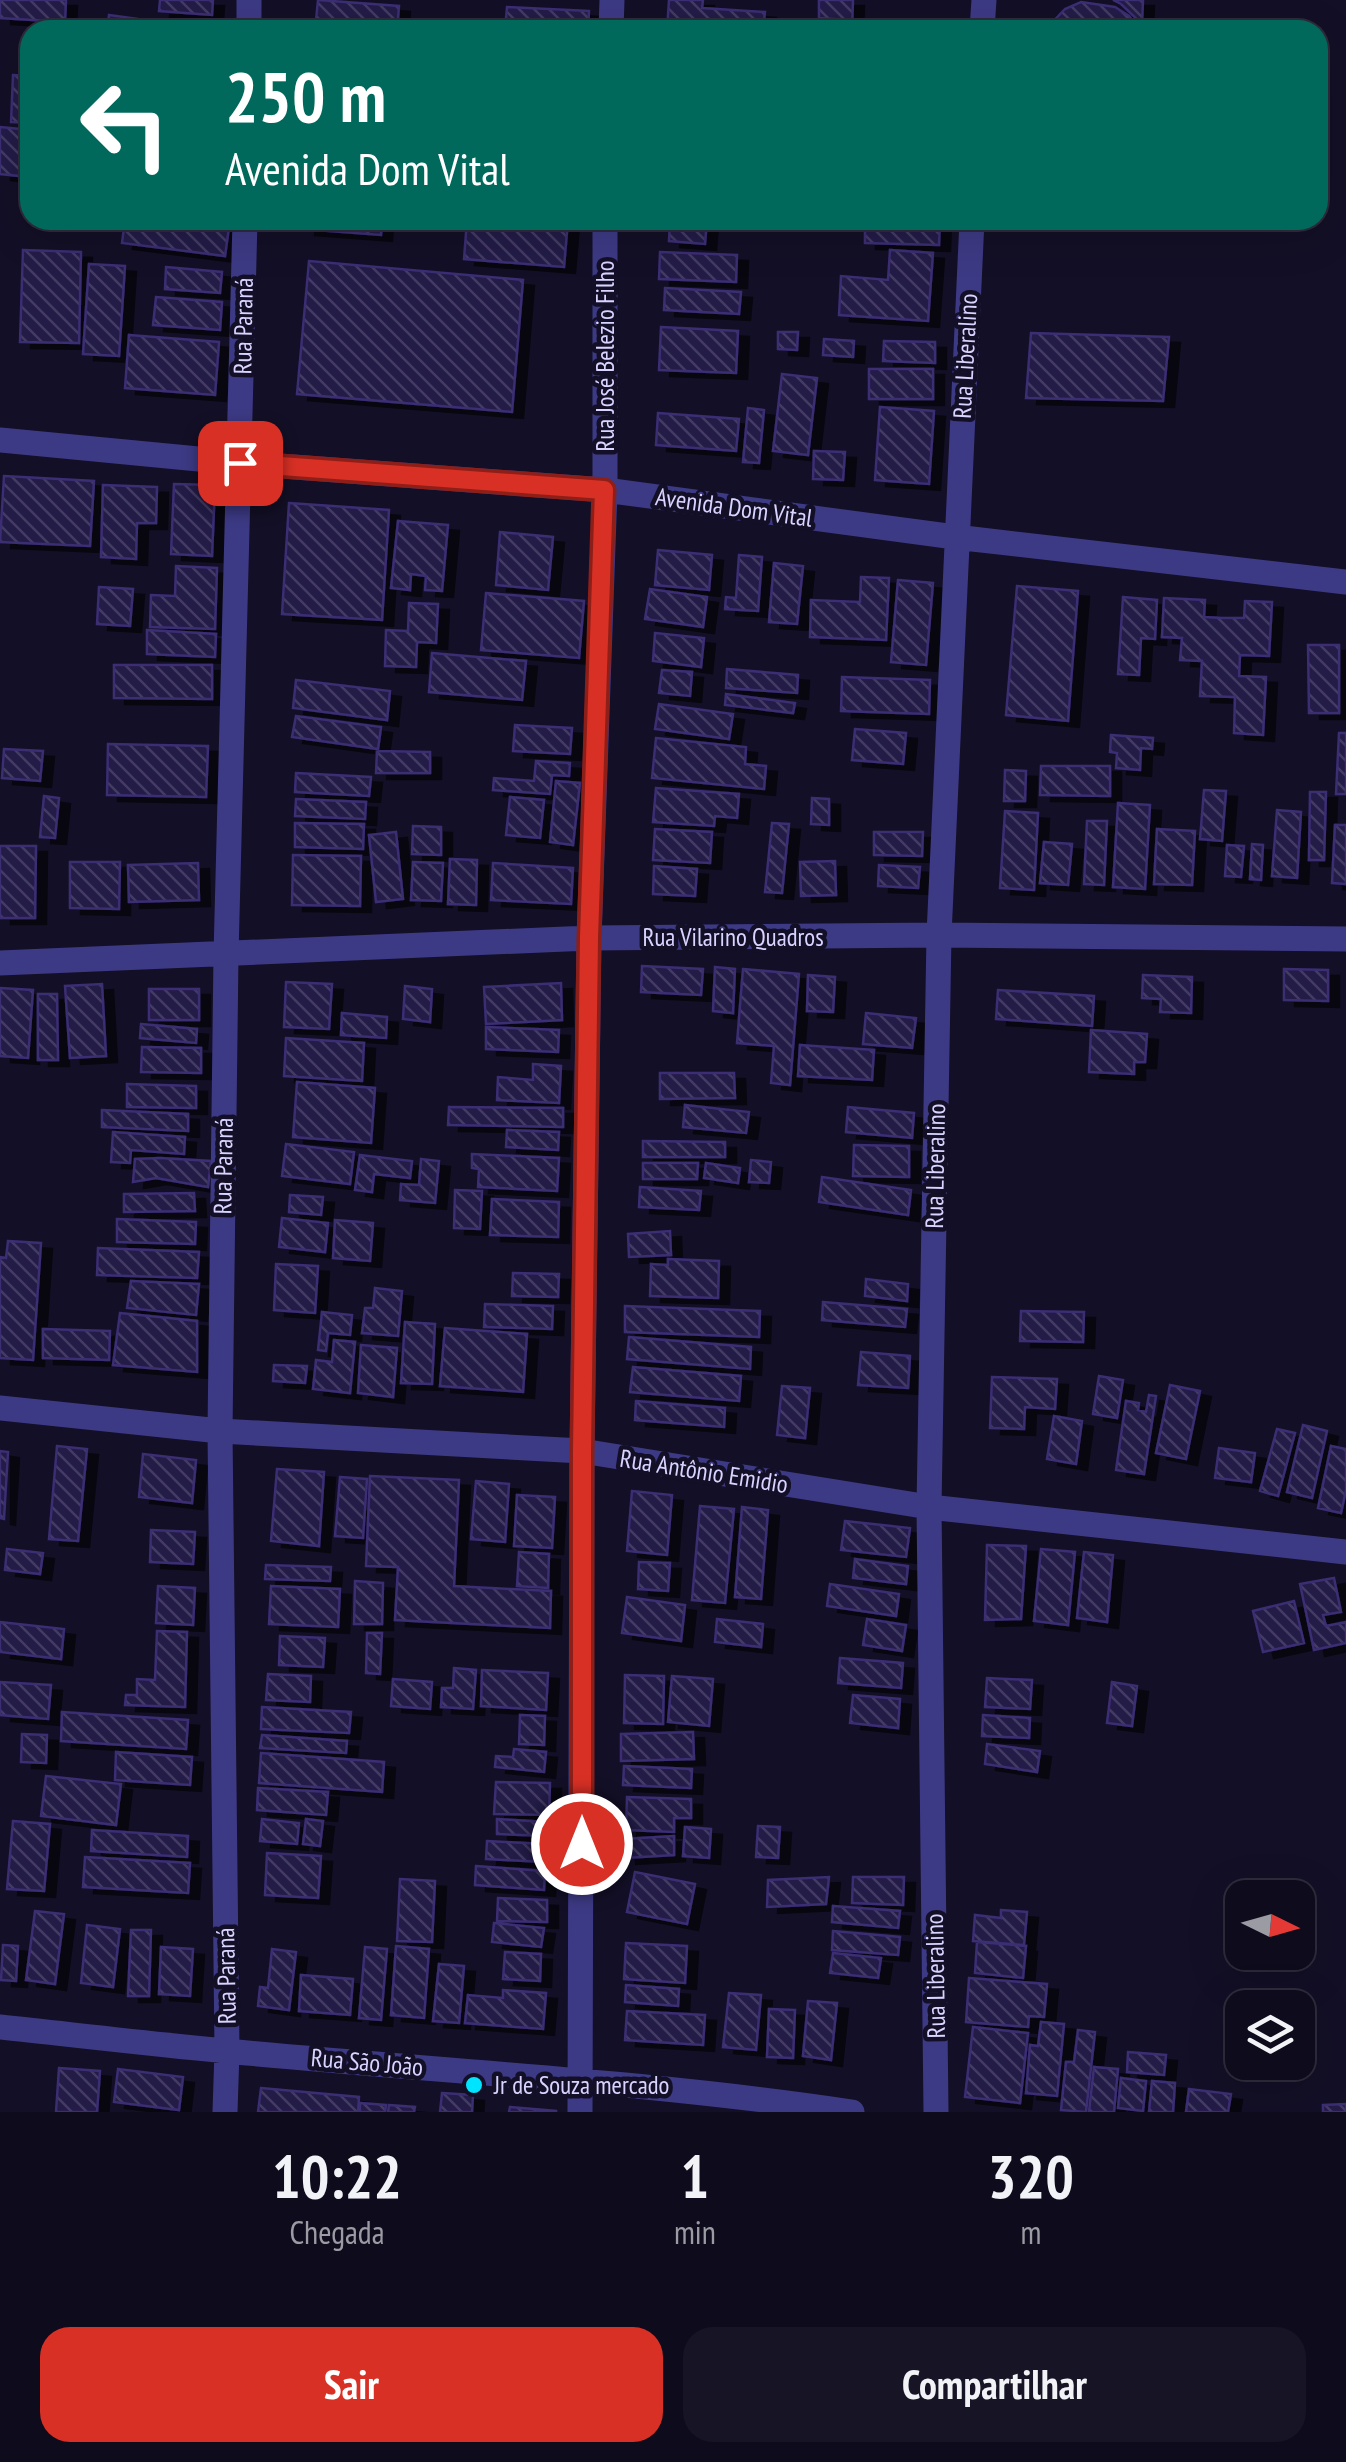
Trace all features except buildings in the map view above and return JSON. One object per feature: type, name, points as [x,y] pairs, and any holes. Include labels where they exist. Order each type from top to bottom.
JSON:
[{"type":"street","name":"Rua Paraná","points":[[225,2112],[220,1431],[226,955],[245,230]]},
{"type":"street","name":"Rua José Belezio Filho","points":[[580,2112],[582,1452],[589,938],[604,490],[604,230]]},
{"type":"street","name":"Rua Liberalino","points":[[936,2112],[929,1507],[939,936],[971,230]]},
{"type":"street","name":"Avenida Dom Vital","points":[[0,440],[240,463],[604,490],[955,537],[1346,582]]},
{"type":"street","name":"Rua Vilarino Quadros","points":[[0,962],[589,938],[1346,939]]},
{"type":"street","name":"Rua Antônio Emidio","points":[[0,1408],[220,1431],[582,1452],[929,1507],[1346,1552]]},
{"type":"street","name":"Rua São João","points":[[0,2027],[227,2051],[581,2080],[852,2112]]},
{"type":"place","name":"Jr de Souza mercado","points":[[474,2085]]},
{"type":"route","points":[[240,463],[604,490],[589,938],[582,1452],[582,1844]]}]
